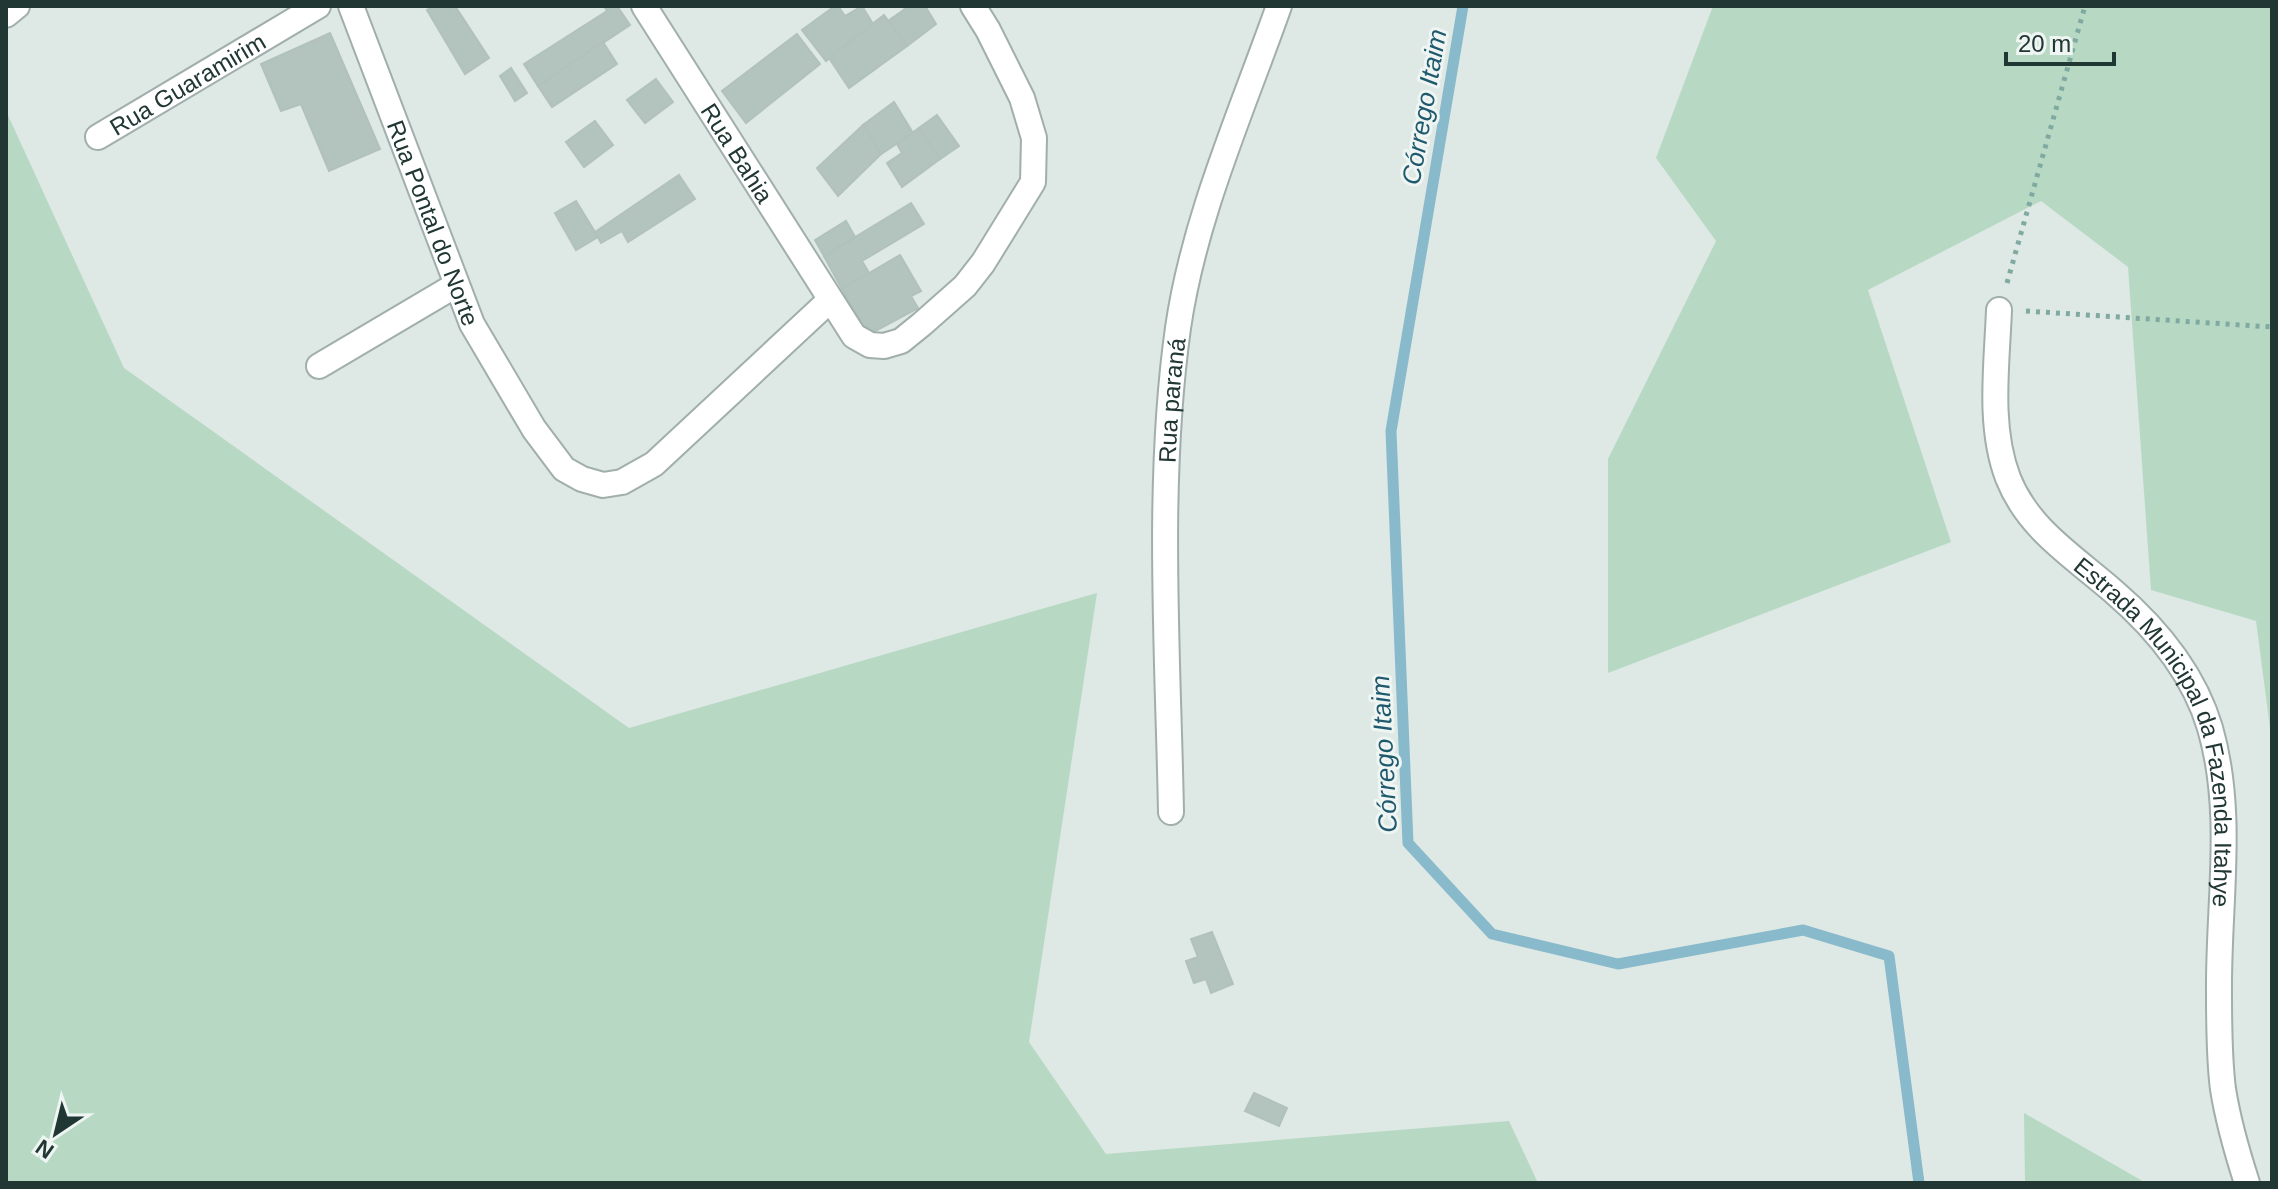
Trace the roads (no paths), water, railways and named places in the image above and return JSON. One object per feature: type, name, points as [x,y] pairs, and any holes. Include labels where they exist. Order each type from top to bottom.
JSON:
[{"type":"street","points":[[6,15],[17,6]]},
{"type":"street","name":"Rua Guaramirim","points":[[98,137],[318,6]]},
{"type":"street","name":"Rua Pontal do Norte","points":[[351,6],[472,324],[534,429],[564,469],[582,479],[603,485],[622,482],[654,464],[829,301]]},
{"type":"street","name":"Rua Bahia","points":[[644,6],[829,301],[854,336],[870,345],[884,346],[901,341],[965,286],[1033,182],[1034,138],[1022,98],[973,6]]},
{"type":"street","name":"Rua paraná","points":[[1171,812],[1166,478],[1178,328],[1200,226],[1279,6]]},
{"type":"street","points":[[319,366],[456,285]]},
{"type":"street","name":"Estrada Municipal da Fazenda Itahye","points":[[1999,310],[1996,421],[2007,475],[2024,512],[2051,540],[2115,592],[2144,621],[2180,664],[2210,727],[2222,790],[2224,870],[2219,991],[2223,1088],[2234,1142],[2247,1183]]},
{"type":"waterway","name":"Córrego Itaim","points":[[1463,6],[1391,431],[1408,843],[1492,934],[1618,964],[1803,930],[1889,956],[1919,1183]]}]
